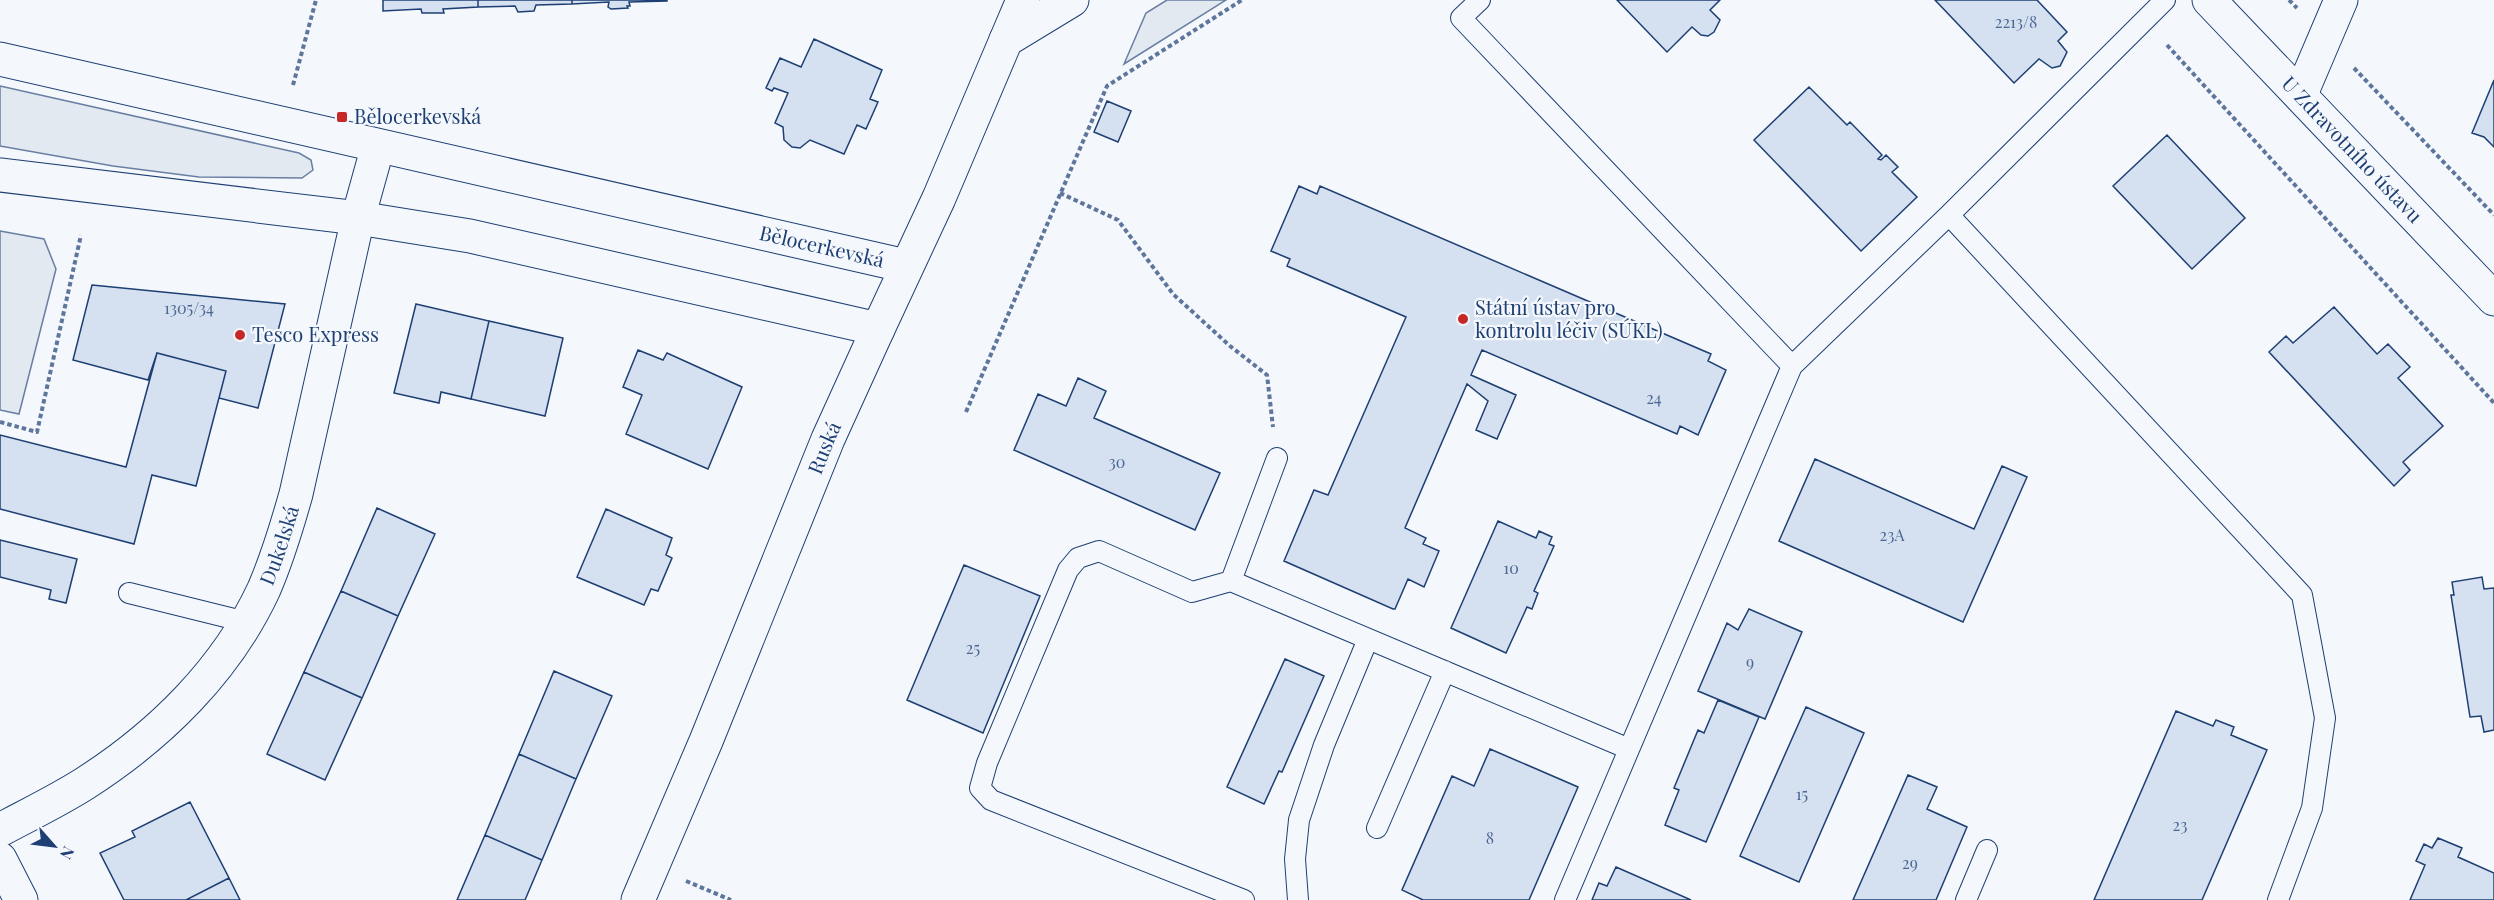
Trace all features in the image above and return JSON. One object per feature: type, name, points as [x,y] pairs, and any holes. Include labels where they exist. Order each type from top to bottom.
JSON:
[{"type":"main road","name":"Ruská","points":[[638,900],[706,741],[828,439],[939,198],[1023,0]]},
{"type":"main road","points":[[1006,40],[1072,0]]},
{"type":"main road","name":"U Zdravotního ústavu","points":[[2209,0],[2494,299]]},
{"type":"main road","points":[[2301,94],[2342,0]]},
{"type":"main road","name":"Bělocerkevská","points":[[0,59],[906,266]]},
{"type":"main road","name":"Dukelská","points":[[0,830],[83,785],[143,741],[181,709],[209,676],[246,622],[264,589],[284,537],[296,494],[357,218],[378,146]]},
{"type":"main road","points":[[0,175],[357,218],[470,236],[878,329]]},
{"type":"main road","points":[[0,859],[21,900]]},
{"type":"lane","points":[[1480,0],[1461,18],[1792,366]]},
{"type":"lane","points":[[1565,900],[1792,366],[1949,215],[2164,0]]},
{"type":"lane","points":[[1949,215],[2302,595],[2325,718],[2312,808],[2278,900]]},
{"type":"lane","points":[[1231,581],[1277,458]]},
{"type":"lane","points":[[1244,900],[991,800],[980,788],[987,763],[1068,570],[1078,558],[1099,551],[1192,592],[1231,581],[1629,749]]},
{"type":"lane","points":[[129,593],[246,622]]},
{"type":"lane","points":[[1298,900],[1295,860],[1299,820],[1324,745],[1368,639]]},
{"type":"lane","points":[[1377,828],[1445,671]]},
{"type":"lane","points":[[1966,900],[1987,850]]},
{"type":"path","points":[[290,95],[316,0]]},
{"type":"path","points":[[966,412],[1107,86],[1242,0]]},
{"type":"path","points":[[2289,0],[2494,215]]},
{"type":"path","points":[[2145,20],[2494,403]]},
{"type":"path","points":[[1060,193],[1118,220],[1173,294],[1230,346],[1267,375],[1277,458]]},
{"type":"path","points":[[0,422],[37,432],[81,235]]},
{"type":"path","points":[[681,879],[731,900]]},
{"type":"shaded area","points":[[1167,0],[1226,0],[1124,64],[1146,13]]},
{"type":"shaded area","points":[[0,86],[299,153],[311,160],[313,170],[302,178],[199,177],[113,166],[0,146]]},
{"type":"shaded area","points":[[0,231],[44,239],[56,269],[19,414],[0,410]]},
{"type":"building","points":[[383,0],[478,0],[478,7],[443,9],[444,13],[422,13],[421,9],[383,11]]},
{"type":"building","points":[[478,0],[572,0],[572,4],[536,5],[534,11],[518,12],[515,6],[478,7]]},
{"type":"building","points":[[572,0],[667,1],[629,2],[628,8],[611,9],[608,7],[609,2],[572,4]]},
{"type":"building","points":[[1617,0],[1720,0],[1710,10],[1720,20],[1714,32],[1708,36],[1701,35],[1692,27],[1667,52]]},
{"type":"building","points":[[1935,0],[2037,0],[2067,32],[2058,41],[2067,52],[2060,66],[2052,68],[2039,59],[2014,83]]},
{"type":"building","points":[[814,39],[882,70],[870,99],[878,102],[866,129],[857,125],[844,154],[810,140],[800,148],[792,147],[784,140],[783,127],[775,123],[788,93],[766,88],[780,58],[801,67]]},
{"type":"building","points":[[2494,80],[2494,147],[2484,137],[2472,133]]},
{"type":"building","points":[[1809,87],[1847,125],[1850,122],[1882,155],[1878,159],[1881,160],[1886,155],[1898,167],[1892,172],[1917,197],[1861,251],[1754,140]]},
{"type":"building","points":[[1107,101],[1131,111],[1118,142],[1094,132]]},
{"type":"building","points":[[2167,135],[2245,218],[2192,269],[2113,186]]},
{"type":"building","points":[[1299,186],[1317,194],[1320,186],[1711,354],[1708,361],[1726,370],[1698,435],[1680,426],[1677,434],[1482,350],[1471,375],[1516,395],[1497,439],[1476,430],[1488,401],[1467,384],[1405,528],[1426,538],[1423,544],[1439,551],[1424,587],[1408,579],[1393,609],[1284,561],[1314,490],[1328,495],[1406,317],[1287,266],[1290,259],[1271,251]]},
{"type":"building","points":[[92,285],[285,304],[258,408],[219,398],[226,371],[157,353],[148,380],[73,360]]},
{"type":"building","points":[[416,304],[489,321],[471,399],[441,392],[439,403],[394,393]]},
{"type":"building","points":[[2334,307],[2377,354],[2388,344],[2410,367],[2398,378],[2443,426],[2403,462],[2410,470],[2394,486],[2269,352],[2286,336],[2293,343]]},
{"type":"building","points":[[489,321],[563,338],[545,416],[471,399]]},
{"type":"building","points":[[638,350],[663,360],[667,353],[742,387],[708,469],[626,434],[642,395],[623,387]]},
{"type":"building","points":[[157,353],[226,371],[196,486],[152,475],[134,544],[0,509],[0,435],[126,467]]},
{"type":"building","points":[[1078,378],[1106,391],[1094,418],[1220,473],[1195,530],[1014,450],[1038,394],[1066,406]]},
{"type":"building","points":[[1815,459],[1974,529],[2002,466],[2027,477],[1963,622],[1779,541]]},
{"type":"building","points":[[377,508],[435,534],[398,616],[341,591]]},
{"type":"building","points":[[606,509],[672,538],[666,555],[672,558],[658,591],[651,589],[644,605],[577,577]]},
{"type":"building","points":[[1498,521],[1536,538],[1539,531],[1552,537],[1549,544],[1554,546],[1534,591],[1538,593],[1532,609],[1527,607],[1506,653],[1451,628]]},
{"type":"building","points":[[0,540],[77,559],[66,603],[49,599],[51,590],[0,577]]},
{"type":"building","points":[[964,565],[1040,596],[983,733],[907,700]]},
{"type":"building","points":[[2482,577],[2484,589],[2494,588],[2494,730],[2484,732],[2481,716],[2470,717],[2451,595],[2454,595],[2452,582]]},
{"type":"building","points":[[341,591],[398,616],[362,698],[304,672]]},
{"type":"building","points":[[1749,609],[1802,632],[1765,719],[1698,691],[1727,623],[1738,630]]},
{"type":"building","points":[[1285,659],[1324,676],[1282,772],[1279,771],[1264,804],[1227,787]]},
{"type":"building","points":[[554,671],[612,696],[576,779],[519,754]]},
{"type":"building","points":[[304,672],[362,698],[325,780],[267,754]]},
{"type":"building","points":[[1718,700],[1759,717],[1706,842],[1665,825],[1679,790],[1674,788],[1698,730],[1704,733]]},
{"type":"building","points":[[1806,707],[1864,733],[1799,882],[1740,856]]},
{"type":"building","points":[[2176,711],[2213,726],[2216,720],[2234,727],[2231,735],[2267,750],[2202,900],[2094,900]]},
{"type":"building","points":[[1490,749],[1578,787],[1529,900],[1423,900],[1402,890],[1452,776],[1474,786]]},
{"type":"building","points":[[519,754],[576,779],[542,860],[485,835]]},
{"type":"building","points":[[1908,775],[1937,787],[1927,809],[1967,827],[1936,900],[1853,900]]},
{"type":"building","points":[[190,802],[229,878],[186,900],[124,900],[100,853],[135,837],[132,831]]},
{"type":"building","points":[[485,835],[542,860],[525,900],[457,900]]},
{"type":"building","points":[[2438,838],[2462,848],[2458,857],[2494,873],[2494,900],[2410,900],[2425,865],[2416,861],[2424,844],[2432,848]]},
{"type":"building","points":[[1616,867],[1691,900],[1592,900],[1599,883],[1607,886]]},
{"type":"building","points":[[229,878],[240,900],[186,900]]},
{"type":"place","name":"Bělocerkevská","points":[[342,117]]},
{"type":"place","name":"Státní ústav pro kontrolu léčiv (SÚKL)","points":[[1463,319]]},
{"type":"place","name":"Tesco Express","points":[[240,335]]}]
